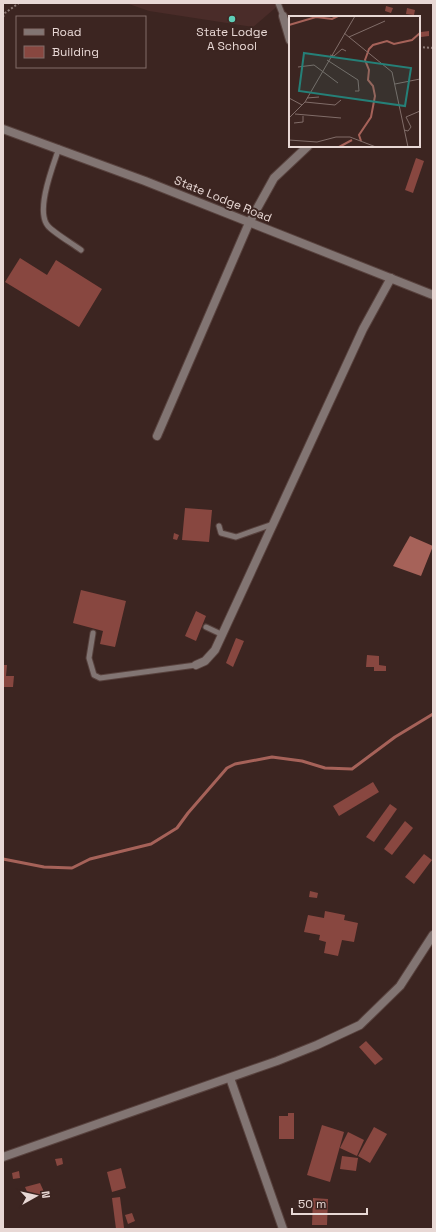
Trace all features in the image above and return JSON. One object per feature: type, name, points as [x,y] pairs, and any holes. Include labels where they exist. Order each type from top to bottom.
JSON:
[{"type":"street","points":[[283,16],[289,37]]},
{"type":"street","name":"State Lodge Road","points":[[3,129],[145,181],[433,295]]},
{"type":"street","points":[[157,436],[249,223],[274,178],[307,147]]},
{"type":"street","points":[[196,665],[206,661],[215,650],[223,635],[363,329],[391,278]]},
{"type":"street","points":[[3,1157],[230,1078],[317,1045],[360,1025],[400,986],[433,935]]},
{"type":"street","points":[[230,1078],[283,1229]]},
{"type":"lane","points":[[278,3],[283,16]]},
{"type":"lane","points":[[58,148],[48,183],[44,219],[49,228],[81,250]]},
{"type":"lane","points":[[219,526],[221,533],[236,537],[273,524]]},
{"type":"lane","points":[[206,627],[223,635]]},
{"type":"lane","points":[[93,633],[88,658],[94,675],[100,678],[196,665]]},
{"type":"path","points":[[3,17],[5,13],[19,3]]},
{"type":"path","points":[[420,47],[433,48]]},
{"type":"shaded area","name":"State Lodge A School","points":[[126,3],[281,3],[253,27],[149,11]]},
{"type":"shaded area","points":[[410,536],[433,546],[421,576],[393,566]]},
{"type":"building","points":[[386,6],[393,8],[391,13],[385,11]]},
{"type":"building","points":[[407,8],[415,10],[414,15],[406,14]]},
{"type":"building","points":[[429,31],[429,36],[421,37],[421,32]]},
{"type":"building","points":[[416,158],[424,161],[413,193],[405,190]]},
{"type":"building","points":[[20,258],[47,275],[56,260],[102,289],[79,327],[5,282]]},
{"type":"building","points":[[185,508],[212,510],[209,542],[182,540]]},
{"type":"building","points":[[174,533],[179,535],[177,540],[173,539]]},
{"type":"building","points":[[81,590],[126,601],[115,647],[100,644],[103,631],[73,623]]},
{"type":"building","points":[[196,611],[206,616],[196,641],[185,636]]},
{"type":"building","points":[[236,638],[244,641],[233,667],[226,663]]},
{"type":"building","points":[[367,655],[379,656],[379,665],[386,666],[386,671],[374,671],[374,667],[366,667]]},
{"type":"building","points":[[3,665],[7,665],[6,676],[14,676],[13,687],[3,687]]},
{"type":"building","points":[[373,782],[379,792],[339,816],[333,806]]},
{"type":"building","points":[[390,804],[397,809],[374,842],[366,837]]},
{"type":"building","points":[[405,821],[413,828],[392,855],[384,849]]},
{"type":"building","points":[[424,854],[432,860],[414,884],[405,877]]},
{"type":"building","points":[[310,891],[318,893],[317,898],[309,897]]},
{"type":"building","points":[[325,911],[345,915],[344,920],[358,923],[354,942],[342,940],[338,956],[324,953],[326,942],[319,940],[320,935],[304,932],[308,915],[324,918]]},
{"type":"building","points":[[366,1041],[383,1059],[375,1065],[359,1047]]},
{"type":"building","points":[[288,1113],[294,1113],[294,1139],[279,1139],[279,1116],[288,1116]]},
{"type":"building","points":[[322,1125],[344,1132],[330,1182],[307,1175]]},
{"type":"building","points":[[374,1127],[387,1134],[370,1163],[358,1156]]},
{"type":"building","points":[[348,1132],[364,1140],[357,1156],[340,1148]]},
{"type":"building","points":[[342,1156],[358,1158],[356,1171],[340,1169]]},
{"type":"building","points":[[62,1158],[63,1164],[57,1166],[55,1159]]},
{"type":"building","points":[[121,1168],[126,1188],[112,1192],[107,1172]]},
{"type":"building","points":[[19,1171],[20,1178],[13,1179],[12,1173]]},
{"type":"building","points":[[40,1183],[45,1194],[31,1200],[31,1198],[27,1200],[26,1197],[29,1196],[25,1187]]},
{"type":"building","points":[[120,1197],[124,1228],[116,1229],[112,1198]]},
{"type":"building","points":[[313,1198],[328,1199],[327,1225],[312,1225]]},
{"type":"building","points":[[132,1213],[135,1221],[128,1224],[125,1215]]},
{"type":"waterway","points":[[3,859],[44,867],[72,868],[90,859],[151,844],[177,828],[227,768],[235,764],[272,757],[302,761],[325,768],[352,769],[395,737],[433,714]]},
{"type":"place","name":"State Lodge A School","points":[[232,19]]}]
